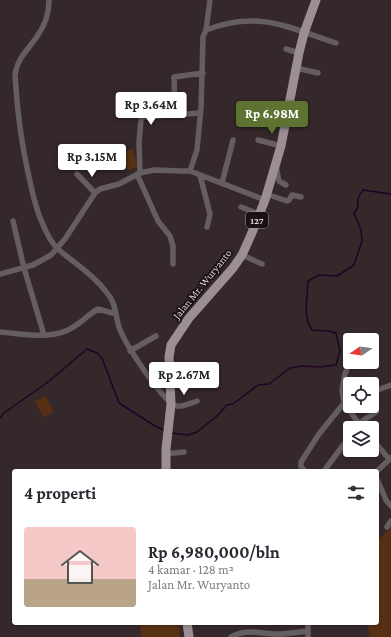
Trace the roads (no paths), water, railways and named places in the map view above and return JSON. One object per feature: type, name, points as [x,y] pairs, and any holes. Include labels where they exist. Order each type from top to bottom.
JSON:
[{"type":"main road","name":"Jalan Mr. Wuryanto","points":[[166,469],[165,454],[171,404],[168,357],[171,344],[189,318],[242,256],[266,197],[276,166],[286,125],[299,52],[316,0]]},
{"type":"main road","points":[[187,625],[189,637]]},
{"type":"street","points":[[49,0],[48,12],[44,25],[38,36],[21,57],[15,75],[20,136],[31,187],[41,220],[48,237],[57,248],[80,266],[105,290],[114,303],[119,327],[130,350],[147,375],[171,404],[178,407],[197,400]]},
{"type":"street","points":[[190,171],[197,150],[203,37],[206,30],[210,0]]},
{"type":"street","points":[[206,30],[224,24],[245,20],[276,23],[336,43]]},
{"type":"street","points":[[286,50],[299,52]]},
{"type":"street","points":[[296,68],[318,73]]},
{"type":"street","points":[[175,114],[174,77],[202,73]]},
{"type":"street","points":[[174,264],[173,246],[170,236],[158,221],[139,173],[138,142],[141,119],[175,114],[200,113]]},
{"type":"street","points":[[262,118],[286,125]]},
{"type":"street","points":[[222,183],[233,140]]},
{"type":"street","points":[[258,140],[281,146]]},
{"type":"street","points":[[276,166],[279,181],[286,185]]},
{"type":"street","points":[[0,274],[24,268],[51,255],[65,239],[95,193],[100,189],[119,184],[139,173],[154,170],[190,171],[266,197],[289,200],[292,195],[301,197]]},
{"type":"street","points":[[77,174],[95,193]]},
{"type":"street","points":[[200,175],[210,214],[207,227]]},
{"type":"street","points":[[241,207],[259,214]]},
{"type":"street","points":[[13,221],[24,268],[44,335]]},
{"type":"street","points":[[242,256],[262,264]]},
{"type":"street","points":[[0,332],[53,335],[67,331],[98,309],[116,314]]},
{"type":"street","points":[[130,350],[156,336]]},
{"type":"street","points":[[379,389],[391,385]]},
{"type":"street","points":[[303,469],[301,467],[301,462],[319,434],[343,407]]},
{"type":"street","points":[[365,421],[375,413]]},
{"type":"street","points":[[325,469],[343,445]]},
{"type":"street","points":[[379,446],[390,458],[379,469]]},
{"type":"street","points":[[165,454],[184,452]]},
{"type":"street","points":[[379,484],[386,500],[391,506]]},
{"type":"street","points":[[231,637],[244,631],[278,634],[308,634]]},
{"type":"waterway","points":[[171,433],[188,435],[197,432],[217,416],[227,405],[233,404],[258,385],[269,384],[290,368],[302,366],[320,367],[336,365],[340,351],[336,333],[312,330],[309,325],[306,312],[308,281],[319,275],[337,276],[354,265],[362,241],[361,230],[354,213],[358,207],[360,194],[363,190],[391,194]]},
{"type":"waterway","points":[[0,418],[4,413],[48,382],[87,349],[97,353],[102,358],[119,403],[155,426],[164,430]]}]
